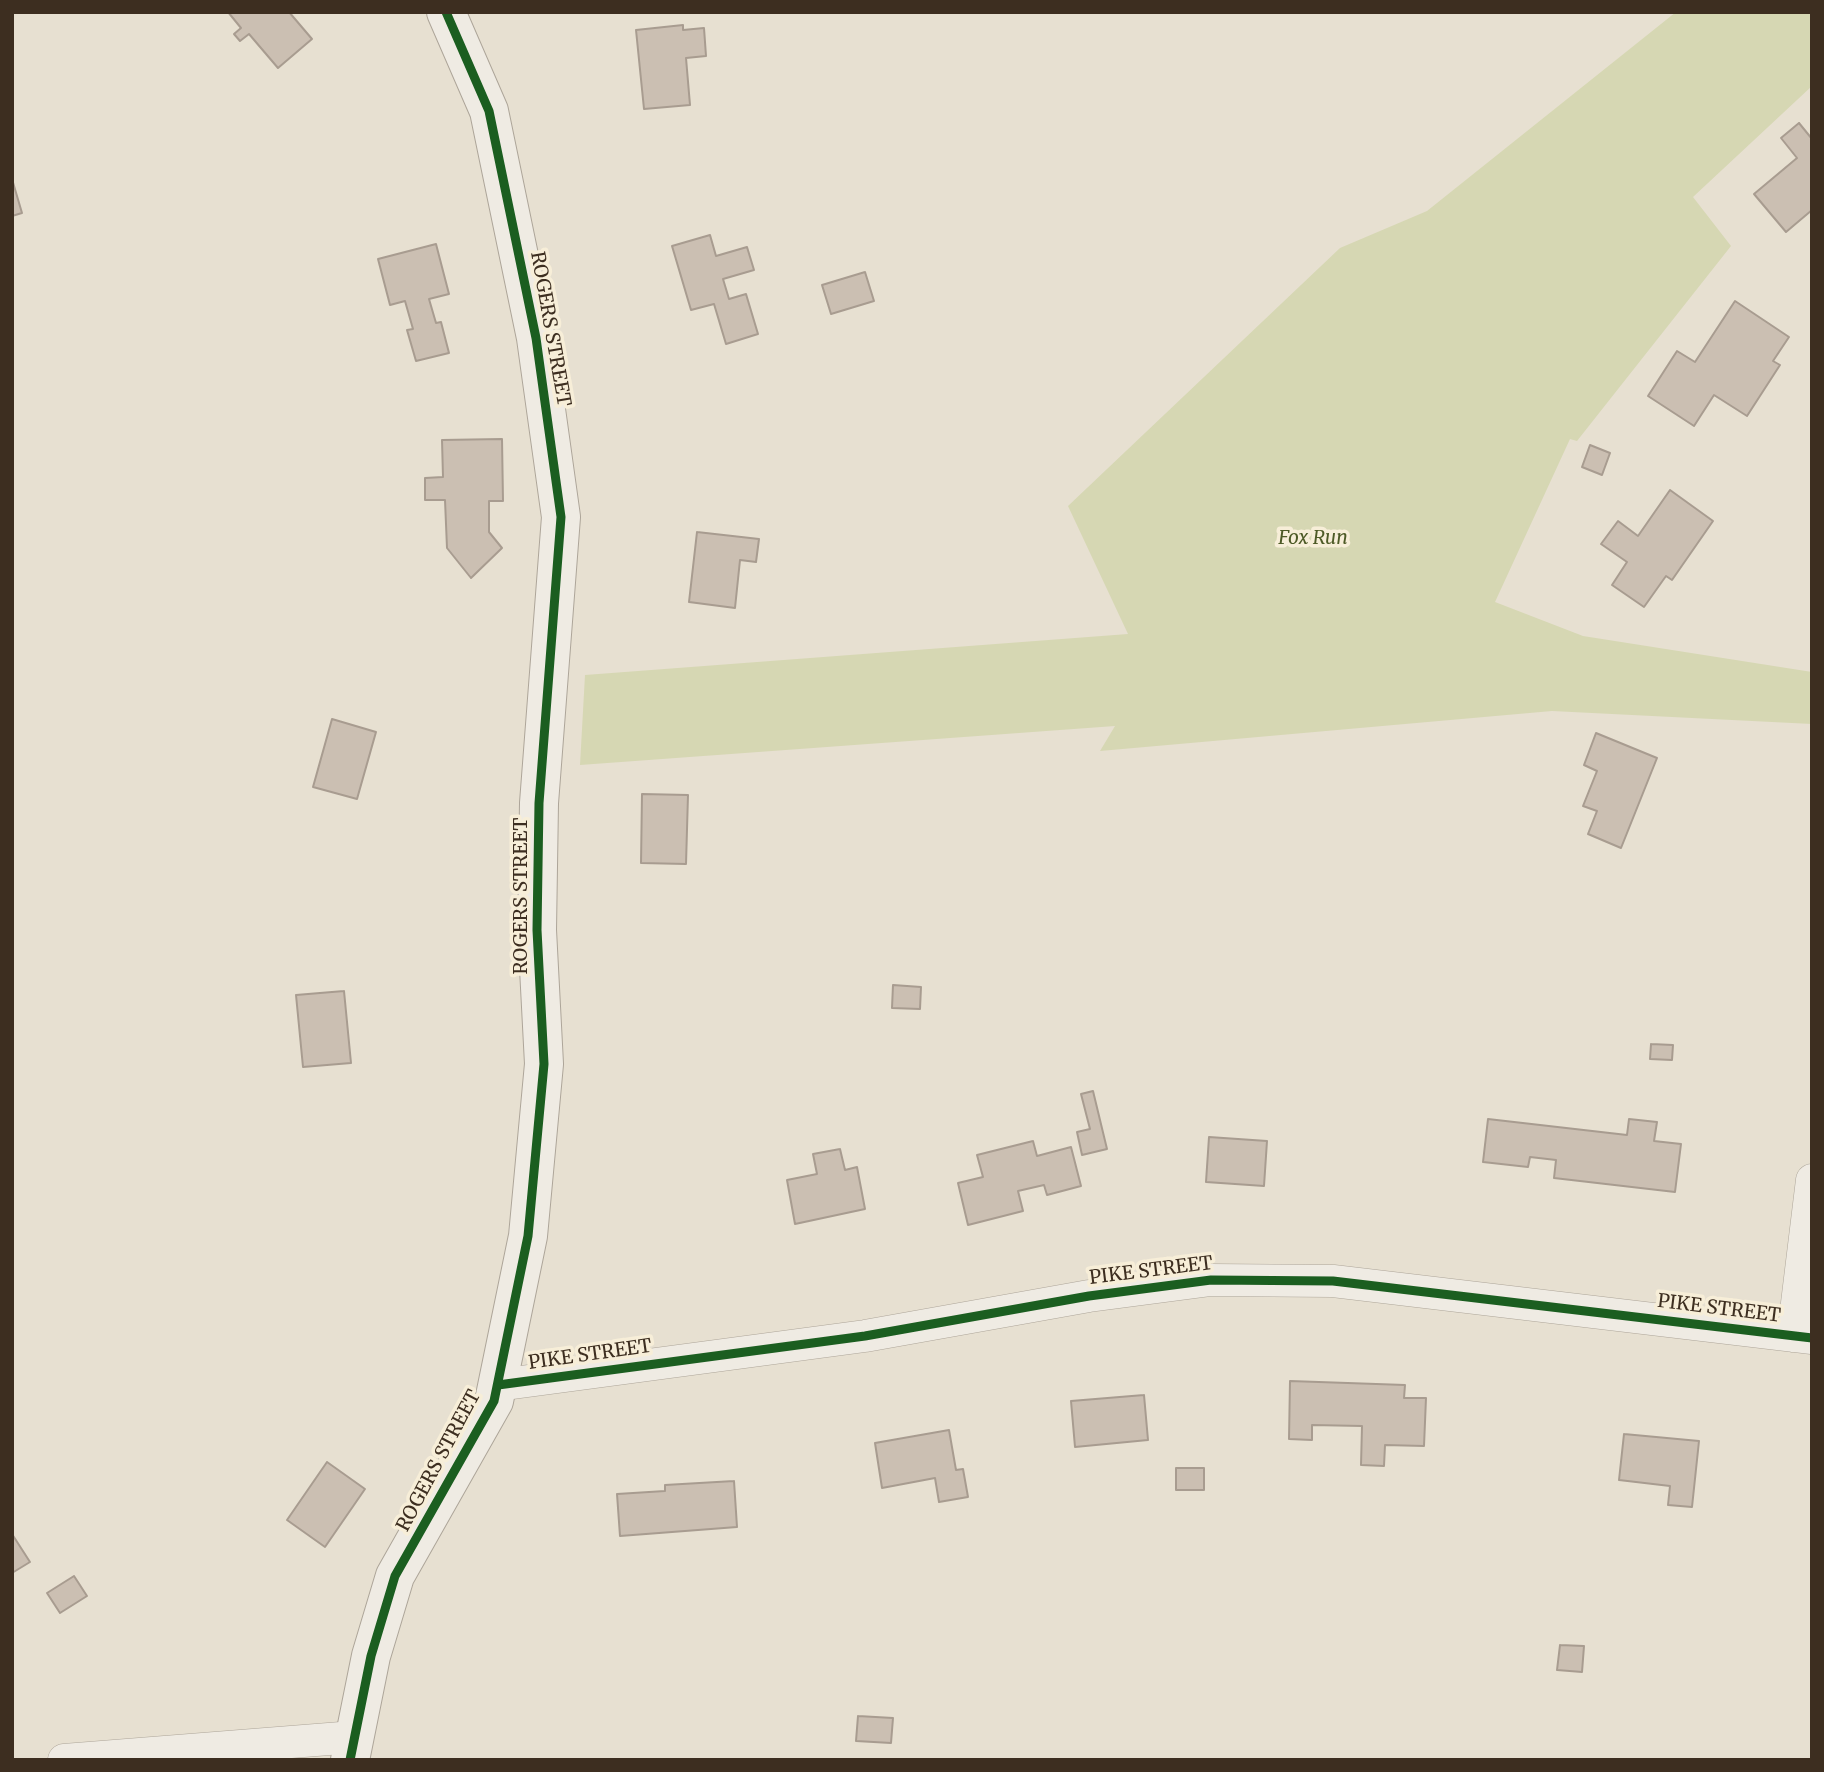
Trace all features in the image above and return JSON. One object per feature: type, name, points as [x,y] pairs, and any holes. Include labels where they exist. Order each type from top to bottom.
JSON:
[{"type":"street","name":"ROGERS STREET","points":[[352,1748],[371,1656],[395,1576],[494,1401],[528,1236],[544,1064],[537,930],[539,803],[561,517],[536,338],[489,111],[446,12]]},
{"type":"street","points":[[1802,1337],[1812,1180]]},
{"type":"street","name":"PIKE STREET","points":[[498,1385],[865,1336],[1089,1296],[1211,1280],[1333,1281],[1802,1337]]},
{"type":"street","points":[[64,1760],[352,1748]]},
{"type":"green space","name":"Fox Run","points":[[1676,12],[1812,12],[1812,86],[1693,197],[1731,246],[1577,441],[1570,439],[1495,602],[1583,636],[1812,672],[1812,724],[1552,711],[1100,751],[1115,726],[580,765],[585,675],[1128,634],[1068,506],[1340,248],[1427,211]]},
{"type":"building","points":[[228,12],[289,12],[312,39],[278,68],[249,34],[240,41],[234,34],[241,28]]},
{"type":"building","points":[[683,25],[683,30],[704,28],[706,56],[686,58],[690,105],[644,109],[636,30]]},
{"type":"building","points":[[1799,123],[1812,139],[1812,210],[1786,232],[1754,194],[1797,158],[1781,138]]},
{"type":"building","points":[[12,179],[22,213],[12,216]]},
{"type":"building","points":[[710,235],[716,256],[747,247],[754,270],[723,279],[729,299],[746,294],[758,334],[726,344],[714,304],[691,310],[672,246]]},
{"type":"building","points":[[436,244],[449,294],[429,299],[436,323],[441,322],[449,353],[416,361],[407,330],[413,329],[405,301],[390,305],[378,259]]},
{"type":"building","points":[[865,272],[874,301],[831,314],[822,285]]},
{"type":"building","points":[[1735,301],[1789,337],[1773,361],[1780,365],[1747,416],[1714,395],[1694,426],[1648,396],[1677,351],[1695,362]]},
{"type":"building","points":[[502,439],[503,501],[489,501],[489,532],[502,548],[471,578],[447,548],[445,500],[425,500],[425,478],[443,477],[442,440]]},
{"type":"building","points":[[1590,445],[1610,453],[1602,475],[1582,467]]},
{"type":"building","points":[[1670,490],[1713,521],[1672,580],[1666,576],[1644,607],[1612,585],[1627,562],[1601,544],[1618,521],[1638,536]]},
{"type":"building","points":[[697,532],[759,539],[756,562],[740,560],[735,608],[689,602]]},
{"type":"building","points":[[332,719],[376,732],[357,799],[313,787]]},
{"type":"building","points":[[1596,733],[1657,758],[1621,848],[1588,834],[1597,811],[1583,806],[1597,771],[1584,765]]},
{"type":"building","points":[[642,794],[688,795],[686,864],[641,863]]},
{"type":"building","points":[[893,985],[921,987],[920,1009],[892,1008]]},
{"type":"building","points":[[344,991],[351,1063],[303,1067],[296,995]]},
{"type":"building","points":[[1651,1044],[1673,1045],[1672,1060],[1650,1059]]},
{"type":"building","points":[[1093,1091],[1107,1149],[1082,1155],[1077,1132],[1090,1129],[1081,1094]]},
{"type":"building","points":[[1488,1119],[1627,1135],[1629,1119],[1657,1122],[1654,1141],[1681,1144],[1675,1192],[1554,1178],[1556,1160],[1530,1157],[1528,1167],[1483,1162]]},
{"type":"building","points":[[1209,1137],[1267,1141],[1264,1186],[1206,1182]]},
{"type":"building","points":[[1033,1141],[1037,1156],[1071,1147],[1081,1186],[1047,1195],[1044,1185],[1018,1191],[1023,1211],[968,1225],[958,1183],[983,1177],[977,1155]]},
{"type":"building","points":[[840,1149],[845,1170],[857,1167],[865,1209],[795,1224],[787,1180],[817,1174],[813,1154]]},
{"type":"building","points":[[1290,1381],[1405,1385],[1404,1398],[1426,1398],[1424,1446],[1385,1445],[1384,1466],[1361,1465],[1362,1426],[1312,1425],[1312,1440],[1289,1439]]},
{"type":"building","points":[[1144,1395],[1148,1440],[1075,1447],[1071,1401]]},
{"type":"building","points":[[949,1430],[956,1470],[963,1469],[968,1497],[939,1502],[935,1478],[882,1488],[875,1443]]},
{"type":"building","points":[[1624,1434],[1699,1441],[1692,1507],[1668,1505],[1670,1486],[1619,1480]]},
{"type":"building","points":[[327,1462],[365,1489],[325,1547],[287,1520]]},
{"type":"building","points":[[1176,1468],[1204,1468],[1204,1490],[1176,1490]]},
{"type":"building","points":[[734,1481],[737,1527],[620,1536],[617,1494],[665,1491],[665,1485]]},
{"type":"building","points":[[12,1534],[30,1562],[12,1573]]},
{"type":"building","points":[[74,1576],[87,1596],[60,1613],[47,1593]]},
{"type":"building","points":[[1560,1645],[1584,1646],[1582,1672],[1557,1670]]},
{"type":"building","points":[[858,1716],[893,1718],[891,1743],[856,1741]]},
{"type":"cycle path","points":[[350,1760],[371,1656],[395,1576],[494,1401],[528,1236],[544,1064],[537,930],[539,803],[561,517],[536,338],[489,111],[446,12]]},
{"type":"cycle path","points":[[498,1385],[865,1336],[1089,1296],[1211,1280],[1333,1281],[1812,1338]]}]
